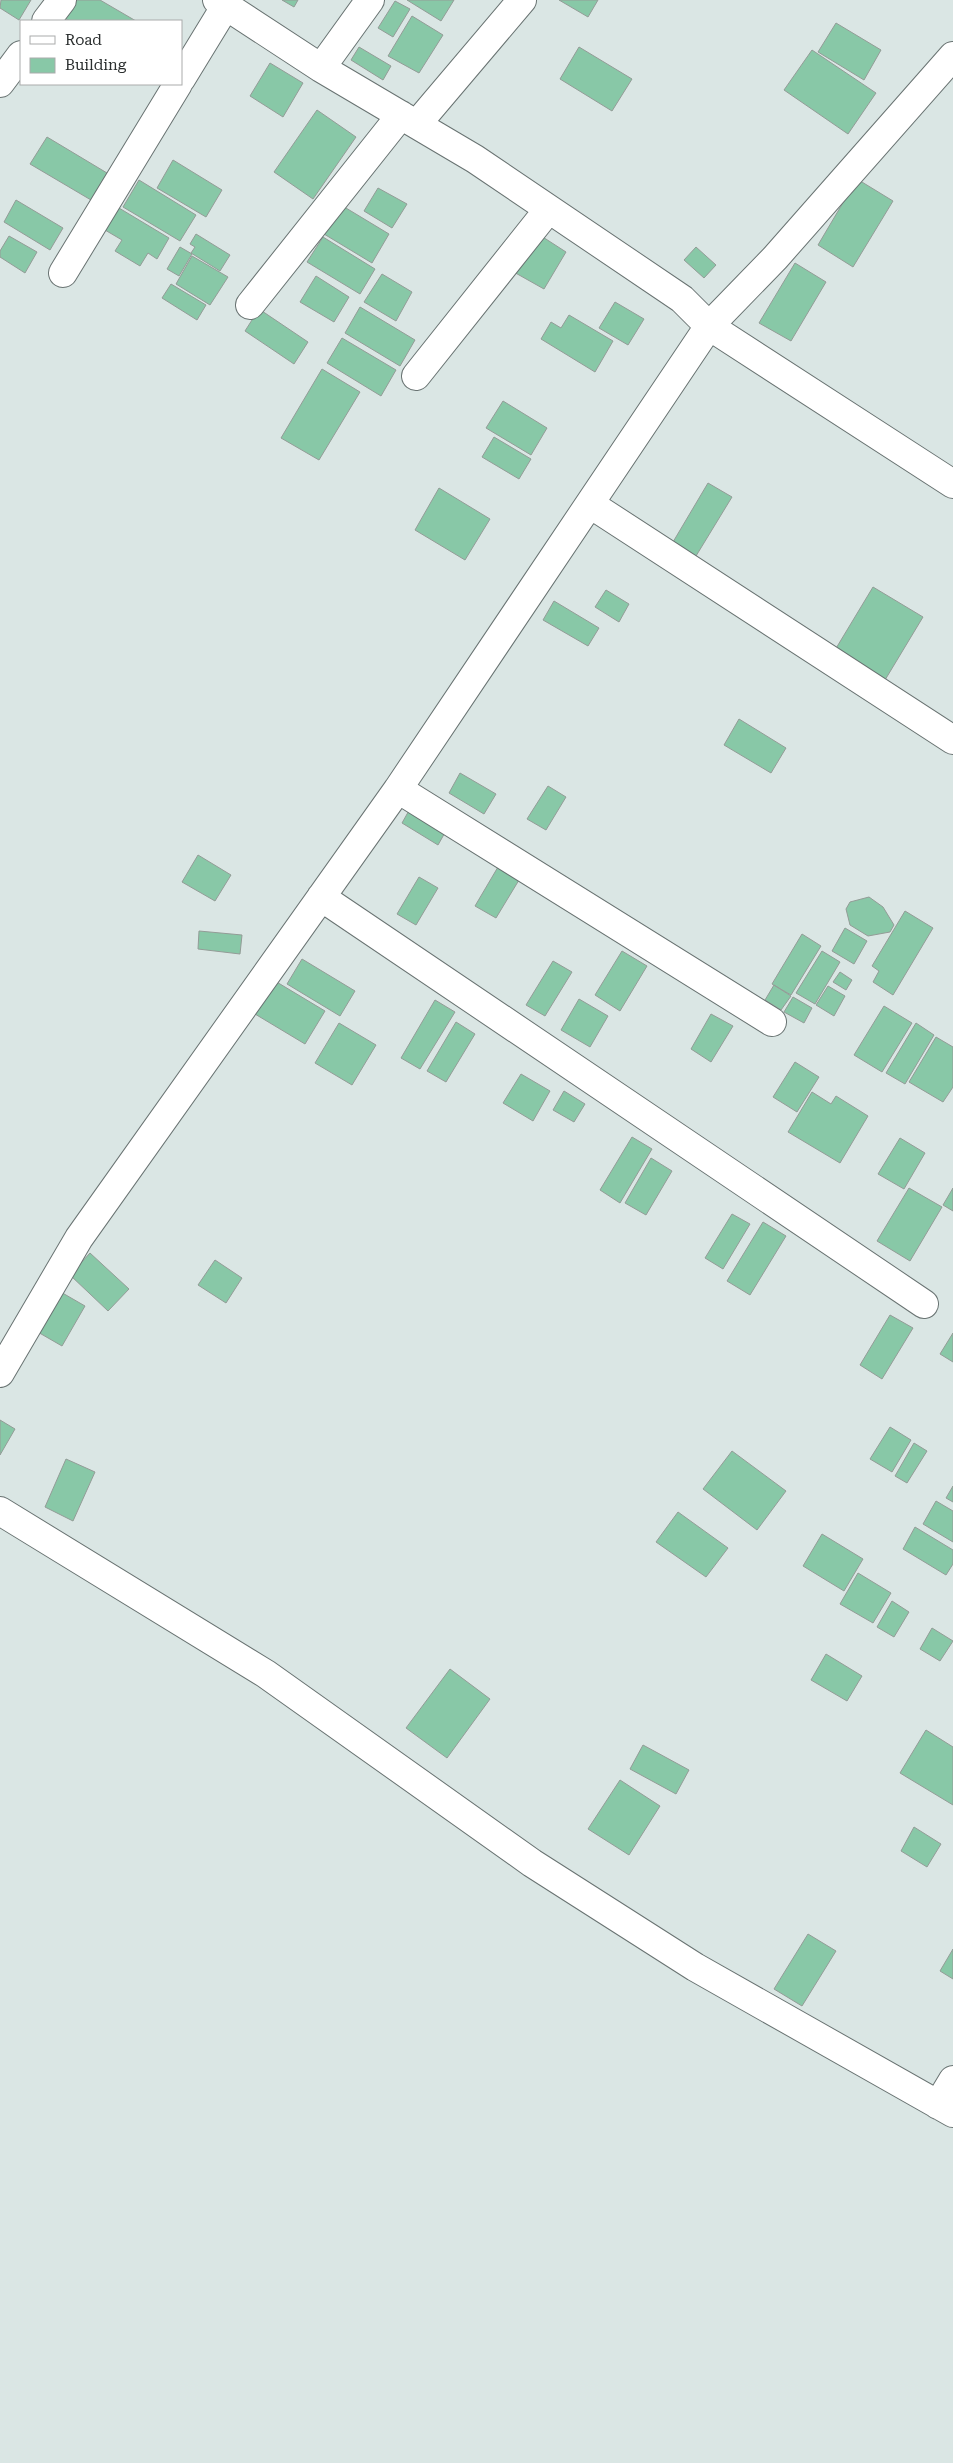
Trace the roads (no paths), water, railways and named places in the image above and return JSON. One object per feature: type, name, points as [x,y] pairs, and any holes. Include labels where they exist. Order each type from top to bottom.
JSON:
[{"type":"street","points":[[47,20],[62,0]]},
{"type":"street","points":[[321,68],[370,0]]},
{"type":"street","points":[[250,305],[409,120],[522,0]]},
{"type":"street","points":[[182,77],[221,3],[321,68],[475,159],[682,299],[706,323],[953,484]]},
{"type":"street","points":[[0,83],[20,56]]},
{"type":"street","points":[[0,1373],[80,1238],[398,789],[590,504],[706,323],[775,258],[953,56]]},
{"type":"street","points":[[63,273],[177,85]]},
{"type":"street","points":[[416,376],[548,210]]},
{"type":"street","points":[[590,504],[953,740]]},
{"type":"street","points":[[398,789],[772,1022]]},
{"type":"street","points":[[322,897],[924,1304]]},
{"type":"street","points":[[0,1511],[266,1674],[532,1863],[687,1962],[946,2109],[953,2080]]}]
